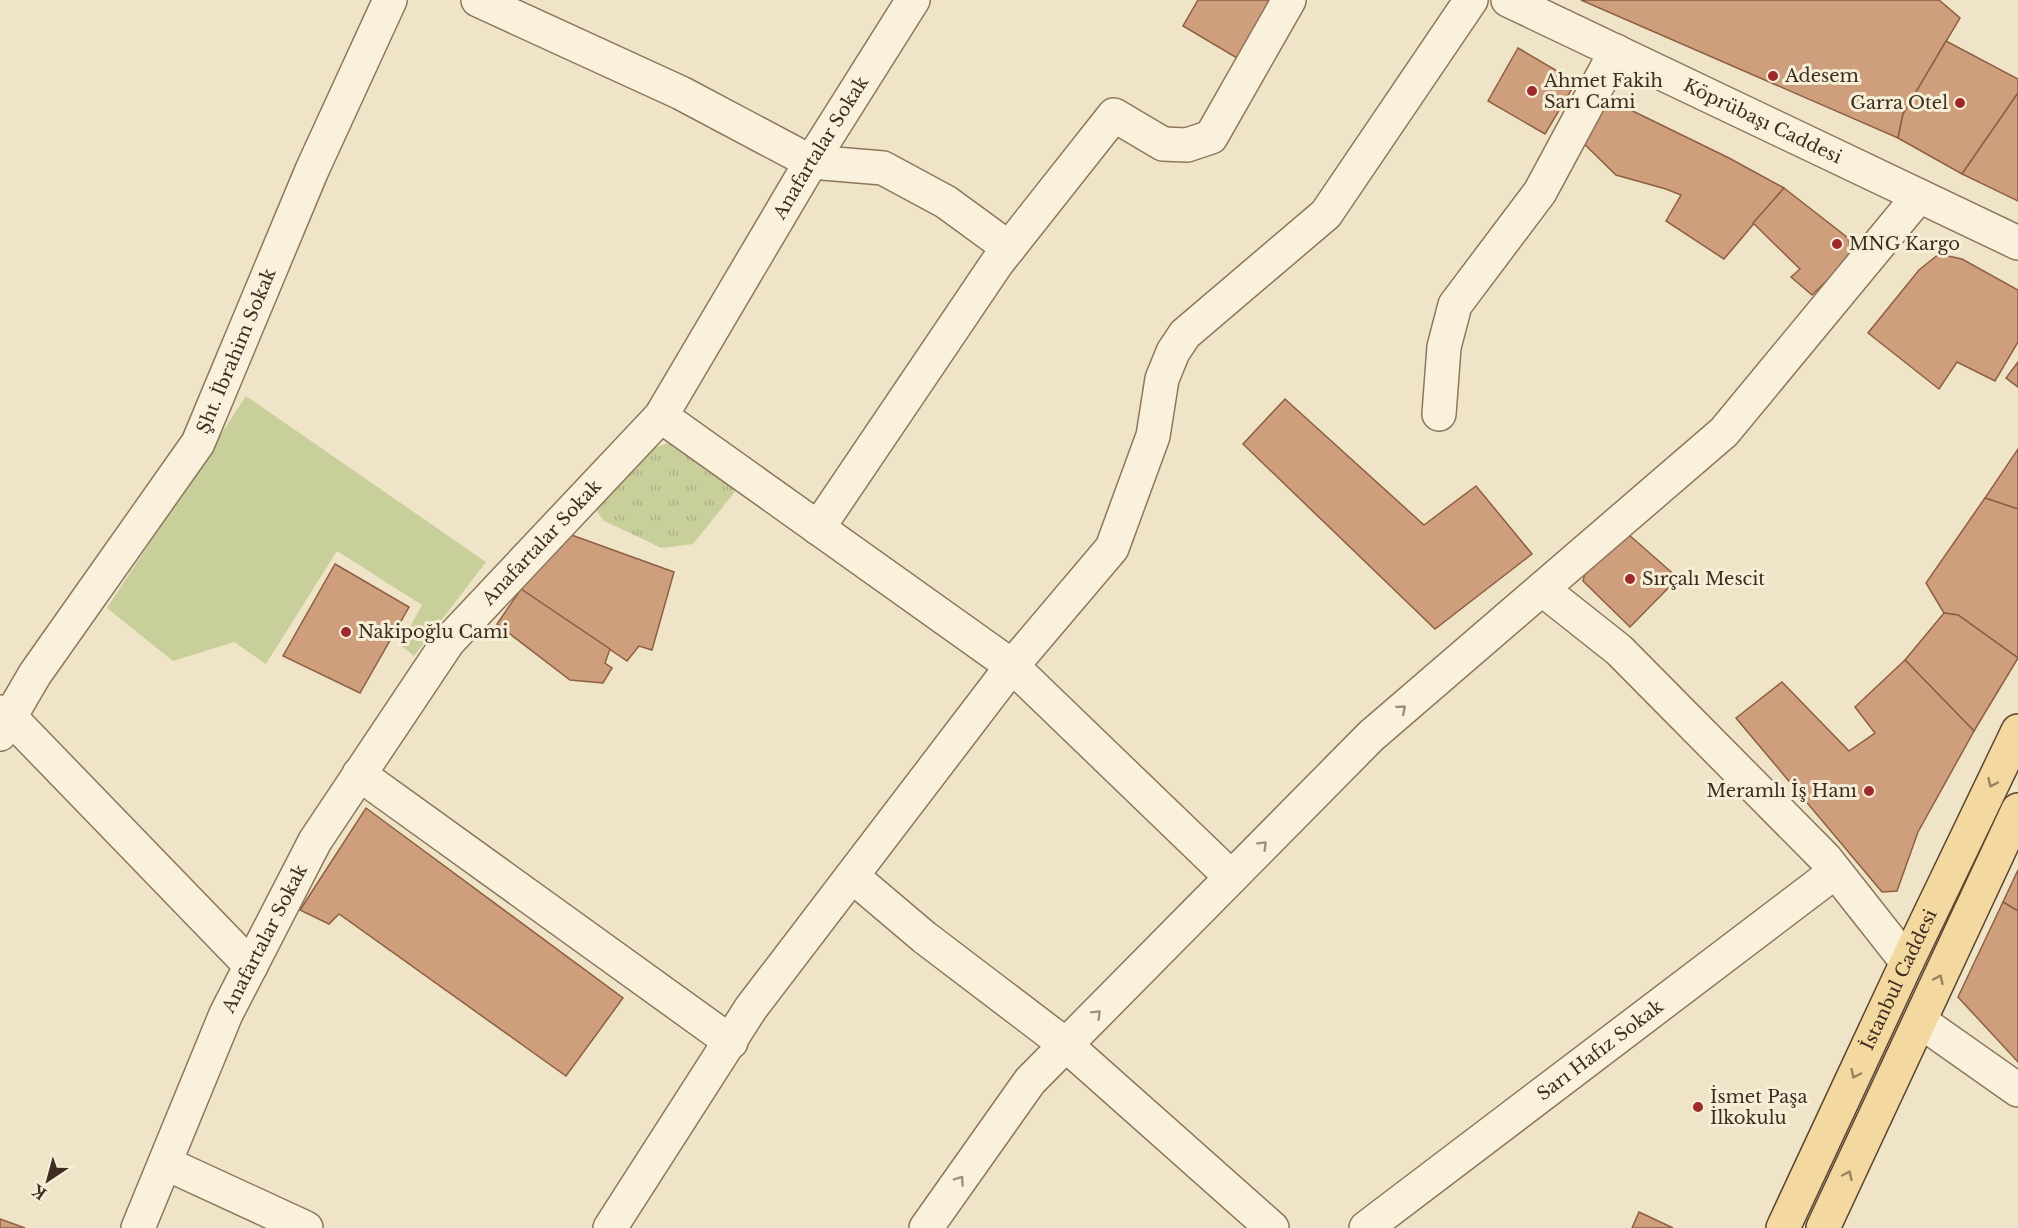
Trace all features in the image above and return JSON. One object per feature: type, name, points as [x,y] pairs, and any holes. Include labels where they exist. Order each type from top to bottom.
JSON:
[{"type":"main road","name":"İstanbul Caddesi","points":[[1783,1228],[2018,731]]},
{"type":"main road","name":"İstanbul Caddesi","points":[[1823,1228],[2018,811]]},
{"type":"street","name":"Şht. İbrahim Sokak","points":[[3,721],[198,443],[312,170],[390,0]]},
{"type":"street","points":[[478,0],[681,93],[811,162],[883,168],[946,202],[1009,248]]},
{"type":"street","name":"Anafartalar Sokak","points":[[138,1228],[226,1014],[315,841],[448,642],[661,417],[811,162],[913,0]]},
{"type":"street","points":[[818,528],[997,263],[1114,115],[1162,144],[1187,145],[1211,137],[1289,0]]},
{"type":"street","points":[[610,1228],[751,1008],[1012,666],[1112,548],[1153,436],[1162,378],[1179,341],[1326,214],[1471,0]]},
{"type":"street","name":"Köprübaşı Caddesi","points":[[1508,0],[1919,196],[2014,232]]},
{"type":"street","points":[[1439,414],[1444,347],[1455,305],[1540,192],[1616,51]]},
{"type":"street","points":[[926,1228],[1030,1081],[1371,736],[1724,432],[1919,196]]},
{"type":"street","points":[[661,417],[1012,666],[1231,877]]},
{"type":"street","points":[[1542,589],[1618,650],[1825,858],[1907,962]]},
{"type":"street","points":[[3,721],[251,966]]},
{"type":"street","points":[[359,774],[731,1041]]},
{"type":"street","name":"Sarı Hafız Sokak","points":[[1366,1228],[1835,872]]},
{"type":"street","points":[[852,876],[924,937],[1066,1045],[1254,1222]]},
{"type":"street","points":[[1920,1021],[2018,1090]]},
{"type":"street","points":[[165,1163],[306,1228]]},
{"type":"green space","points":[[246,396],[486,562],[414,656],[400,645],[422,605],[337,551],[266,664],[234,642],[173,661],[107,608]]},
{"type":"green space","points":[[670,442],[738,488],[693,544],[662,548],[604,521],[596,510],[652,449]]},
{"type":"building","points":[[1198,0],[1278,0],[1242,61],[1183,26]]},
{"type":"building","points":[[1581,0],[1939,0],[1960,18],[1903,114],[1898,138]]},
{"type":"building","name":"Garra Otel","points":[[1946,41],[2018,79],[2018,93],[1962,174],[1898,138],[1903,114]]},
{"type":"building","name":"Ahmet Fakih Sarı Cami","points":[[1518,48],[1576,82],[1545,134],[1488,101]]},
{"type":"building","points":[[2018,93],[2018,201],[1962,174]]},
{"type":"building","points":[[1602,96],[1729,158],[1784,188],[1724,259],[1666,221],[1681,195],[1616,175],[1576,136]]},
{"type":"building","points":[[1784,188],[1848,238],[1851,257],[1812,295],[1791,277],[1800,269],[1753,223]]},
{"type":"building","points":[[1939,254],[1962,259],[2018,290],[2018,342],[1995,381],[1957,362],[1939,389],[1868,333],[1919,270]]},
{"type":"building","points":[[2018,362],[2018,387],[2006,378]]},
{"type":"building","points":[[1285,399],[1424,525],[1476,486],[1532,554],[1435,629],[1243,444]]},
{"type":"building","points":[[2018,449],[2018,509],[1985,498]]},
{"type":"building","points":[[1985,498],[2018,509],[2018,658],[1958,615],[1944,613],[1926,583]]},
{"type":"building","points":[[566,533],[674,572],[652,650],[639,646],[627,661],[521,589]]},
{"type":"building","name":"Sırçalı Mescit","points":[[1628,534],[1678,578],[1630,627],[1583,581],[1589,557]]},
{"type":"building","name":"Nakipoğlu Cami","points":[[335,564],[409,607],[360,693],[283,656]]},
{"type":"building","points":[[521,589],[610,649],[605,663],[612,668],[603,683],[570,680],[497,624]]},
{"type":"building","points":[[1944,613],[1958,615],[2018,658],[1974,731],[1905,660]]},
{"type":"building","name":"Meramlı İş Hanı","points":[[1905,660],[1974,731],[1918,832],[1897,891],[1882,892],[1736,718],[1782,682],[1849,751],[1875,733],[1855,707]]},
{"type":"building","points":[[366,808],[623,998],[566,1076],[339,914],[329,924],[300,910]]},
{"type":"building","points":[[2018,870],[2018,911],[2003,902]]},
{"type":"building","points":[[2003,902],[2018,911],[2018,1062],[1958,997]]},
{"type":"building","points":[[1639,1212],[1673,1228],[1632,1228]]},
{"type":"building","points":[[0,1219],[25,1228],[0,1228]]},
{"type":"place","name":"Adesem","points":[[1773,76]]},
{"type":"place","name":"Ahmet Fakih Sarı Cami","points":[[1532,91]]},
{"type":"place","name":"Garra Otel","points":[[1960,103]]},
{"type":"place","name":"MNG Kargo","points":[[1837,244]]},
{"type":"place","name":"Sırçalı Mescit","points":[[1630,579]]},
{"type":"place","name":"Nakipoğlu Cami","points":[[346,632]]},
{"type":"place","name":"Meramlı İş Hanı","points":[[1869,791]]},
{"type":"place","name":"İsmet Paşa İlkokulu","points":[[1698,1107]]}]
